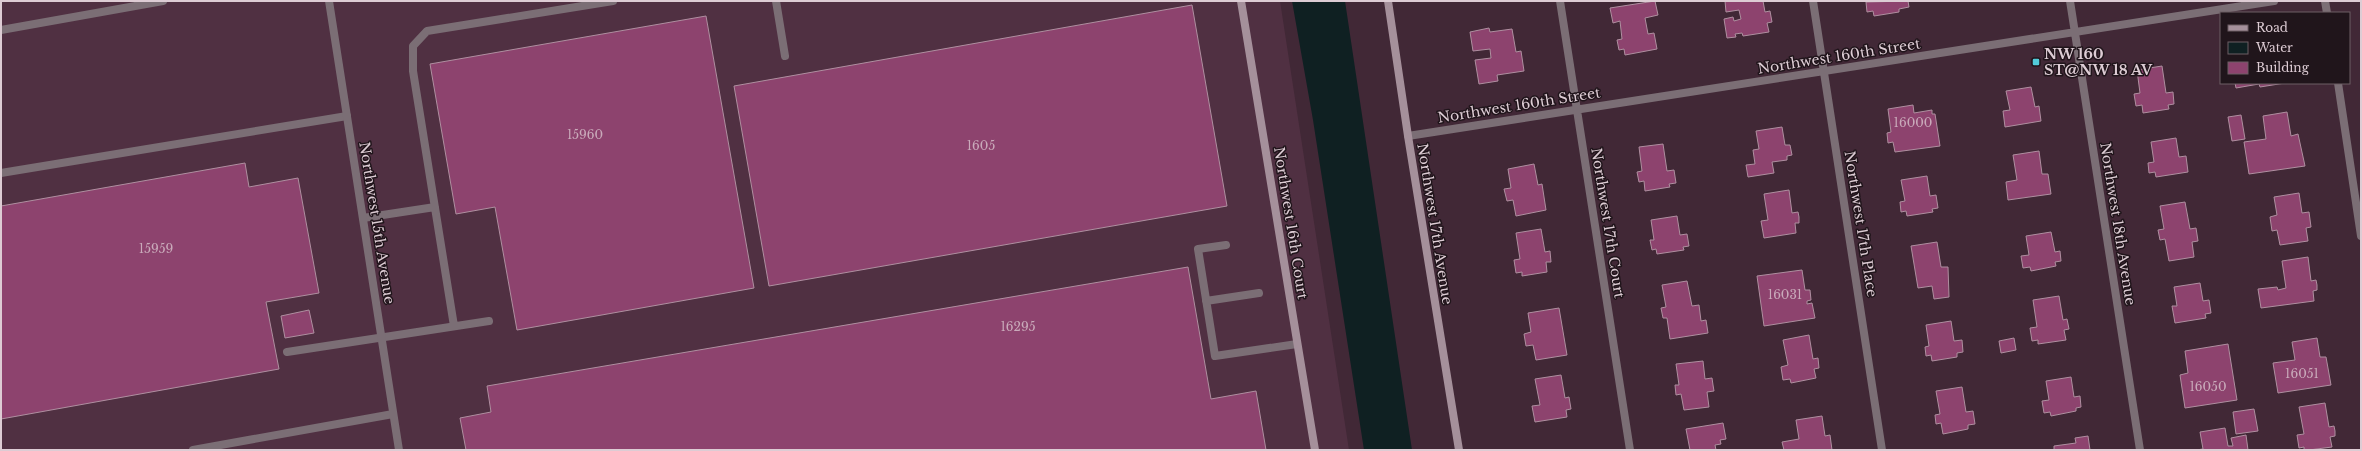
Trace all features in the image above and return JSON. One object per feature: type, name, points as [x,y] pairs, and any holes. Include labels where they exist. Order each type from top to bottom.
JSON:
[{"type":"street","points":[[1,30],[163,1]]},
{"type":"street","name":"Northwest 15th Avenue","points":[[329,1],[399,450]]},
{"type":"street","points":[[454,326],[413,71],[413,46],[427,31],[585,3],[613,1]]},
{"type":"street","points":[[776,1],[785,56]]},
{"type":"street","name":"Northwest 16th Court","points":[[1241,1],[1315,450]]},
{"type":"street","name":"Northwest 17th Avenue","points":[[1388,1],[1408,136],[1459,450]]},
{"type":"street","name":"Northwest 17th Court","points":[[1560,1],[1630,450]]},
{"type":"street","name":"Northwest 17th Place","points":[[1813,1],[1882,450]]},
{"type":"street","name":"Northwest 18th Avenue","points":[[2070,1],[2140,450]]},
{"type":"street","name":"Northwest 160th Street","points":[[1408,136],[2274,1]]},
{"type":"street","points":[[2325,1],[2327,12]]},
{"type":"street","points":[[2338,84],[2361,236]]},
{"type":"street","points":[[1,173],[347,116]]},
{"type":"street","points":[[363,218],[435,207]]},
{"type":"street","points":[[1226,245],[1198,249],[1215,356],[1298,344]]},
{"type":"street","points":[[1206,300],[1259,293]]},
{"type":"street","points":[[287,352],[489,321]]},
{"type":"street","points":[[193,450],[393,414]]},
{"type":"shaded area","points":[[1,1],[1280,1],[1349,450],[1,450]]},
{"type":"water","points":[[1292,1],[1345,1],[1412,450],[1364,450],[1313,120]]},
{"type":"building","points":[[1655,1],[1658,15],[1645,18],[1648,34],[1654,33],[1657,49],[1625,55],[1624,49],[1619,50],[1617,40],[1622,39],[1620,21],[1613,23],[1610,8]]},
{"type":"building","points":[[1725,1],[1763,1],[1765,12],[1770,11],[1772,22],[1767,23],[1769,32],[1743,36],[1742,33],[1735,34],[1736,37],[1727,38],[1724,19],[1733,17],[1734,21],[1741,19],[1739,10],[1726,12]]},
{"type":"building","points":[[1908,1],[1909,7],[1899,9],[1899,12],[1874,16],[1873,11],[1867,12],[1866,2]]},
{"type":"building","points":[[1192,5],[1227,206],[769,286],[734,86]]},
{"type":"building","points":[[706,16],[754,288],[517,330],[495,207],[456,214],[430,64]]},
{"type":"building","points":[[1489,28],[1490,32],[1512,29],[1516,52],[1521,51],[1524,71],[1497,75],[1498,81],[1479,84],[1475,60],[1491,58],[1490,49],[1473,51],[1470,32]]},
{"type":"building","points":[[2162,66],[2166,93],[2173,92],[2174,104],[2168,105],[2169,109],[2143,113],[2142,105],[2136,106],[2134,94],[2140,93],[2137,70]]},
{"type":"building","points":[[2235,84],[2259,84],[2236,88]]},
{"type":"building","points":[[2259,84],[2279,84],[2260,87]]},
{"type":"building","points":[[2031,87],[2035,107],[2039,106],[2041,121],[2005,127],[2003,111],[2010,110],[2006,91]]},
{"type":"building","points":[[1913,105],[1914,113],[1932,110],[1932,114],[1935,114],[1940,146],[1895,152],[1893,142],[1888,143],[1887,133],[1891,132],[1888,109]]},
{"type":"building","points":[[2287,112],[2291,136],[2298,134],[2305,166],[2249,174],[2244,142],[2266,139],[2263,116]]},
{"type":"building","points":[[2241,115],[2245,139],[2232,141],[2228,117]]},
{"type":"building","points":[[1782,127],[1785,145],[1790,145],[1792,155],[1787,156],[1787,160],[1772,162],[1774,173],[1748,177],[1746,165],[1755,164],[1753,150],[1759,149],[1756,131]]},
{"type":"building","points":[[2176,138],[2179,157],[2186,156],[2188,172],[2156,177],[2155,172],[2149,173],[2148,163],[2154,162],[2151,142]]},
{"type":"building","points":[[1663,144],[1667,171],[1674,170],[1676,183],[1669,184],[1670,187],[1645,191],[1644,181],[1639,182],[1637,172],[1642,171],[1639,147]]},
{"type":"building","points":[[2039,151],[2042,174],[2048,174],[2051,194],[2008,200],[2006,182],[2017,180],[2013,155]]},
{"type":"building","points":[[245,163],[249,187],[298,178],[319,293],[266,302],[279,369],[1,419],[1,206]]},
{"type":"building","points":[[1534,164],[1538,185],[1542,184],[1546,210],[1516,216],[1513,200],[1507,201],[1504,189],[1511,188],[1508,169]]},
{"type":"building","points":[[1927,176],[1930,196],[1936,195],[1938,208],[1932,209],[1933,212],[1907,216],[1906,211],[1901,212],[1900,202],[1905,201],[1901,180]]},
{"type":"building","points":[[1789,190],[1792,213],[1798,212],[1799,217],[1799,223],[1795,223],[1796,233],[1764,238],[1761,221],[1768,220],[1764,194]]},
{"type":"building","points":[[2299,193],[2302,213],[2309,212],[2311,227],[2306,228],[2308,241],[2280,245],[2277,230],[2272,231],[2270,217],[2277,215],[2274,197]]},
{"type":"building","points":[[2185,202],[2190,229],[2196,228],[2198,241],[2192,242],[2194,257],[2169,261],[2165,239],[2160,240],[2158,230],[2164,229],[2160,206]]},
{"type":"building","points":[[1677,216],[1680,235],[1687,234],[1689,246],[1683,247],[1684,250],[1657,254],[1656,249],[1652,250],[1650,240],[1654,240],[1651,220]]},
{"type":"building","points":[[1541,229],[1545,252],[1550,251],[1551,262],[1546,262],[1547,272],[1522,276],[1522,272],[1516,273],[1514,260],[1520,259],[1516,233]]},
{"type":"building","points":[[2051,232],[2055,252],[2060,251],[2061,261],[2055,262],[2056,266],[2031,271],[2030,267],[2023,268],[2021,256],[2029,255],[2026,236]]},
{"type":"building","points":[[1937,242],[1941,267],[1948,267],[1949,297],[1934,299],[1932,286],[1918,288],[1911,246]]},
{"type":"building","points":[[2308,257],[2311,281],[2316,280],[2317,285],[2317,290],[2313,291],[2314,301],[2261,308],[2258,289],[2277,287],[2278,290],[2286,288],[2282,261]]},
{"type":"building","points":[[1188,267],[1211,399],[1256,391],[1266,450],[466,450],[460,418],[491,412],[487,386]]},
{"type":"building","points":[[1802,270],[1805,290],[1810,290],[1811,300],[1807,301],[1807,304],[1812,303],[1815,318],[1764,326],[1757,276]]},
{"type":"building","points":[[1687,281],[1692,306],[1699,305],[1701,321],[1706,320],[1708,333],[1670,339],[1667,318],[1663,318],[1661,308],[1666,307],[1662,285]]},
{"type":"building","points":[[2200,283],[2203,301],[2209,300],[2211,313],[2205,314],[2206,318],[2175,323],[2172,306],[2177,306],[2174,287]]},
{"type":"building","points":[[2059,296],[2063,320],[2067,319],[2069,329],[2064,330],[2066,340],[2038,344],[2038,340],[2032,341],[2030,328],[2037,327],[2033,300]]},
{"type":"building","points":[[1559,308],[1567,355],[1536,360],[1533,345],[1526,346],[1524,334],[1531,332],[1528,313]]},
{"type":"building","points":[[309,310],[314,333],[285,338],[281,316]]},
{"type":"building","points":[[1951,321],[1954,341],[1962,340],[1963,352],[1957,353],[1957,357],[1932,361],[1931,355],[1926,356],[1925,347],[1929,346],[1926,325]]},
{"type":"building","points":[[1809,335],[1813,359],[1818,358],[1819,368],[1814,369],[1816,378],[1791,383],[1790,379],[1783,380],[1781,367],[1788,365],[1783,340]]},
{"type":"building","points":[[2014,338],[2016,350],[2001,353],[1999,341]]},
{"type":"building","points":[[2317,338],[2320,357],[2326,357],[2331,385],[2278,393],[2273,363],[2295,360],[2292,342]]},
{"type":"building","points":[[2228,344],[2237,400],[2185,408],[2180,375],[2188,373],[2185,351]]},
{"type":"building","points":[[1703,361],[1705,379],[1712,378],[1714,391],[1707,392],[1709,407],[1684,410],[1681,394],[1676,395],[1675,385],[1679,385],[1676,364]]},
{"type":"building","points":[[1561,375],[1565,398],[1569,397],[1571,409],[1566,410],[1567,417],[1535,422],[1532,406],[1540,405],[1535,379]]},
{"type":"building","points":[[2071,377],[2074,397],[2080,396],[2081,407],[2076,408],[2076,411],[2051,416],[2050,412],[2044,413],[2042,401],[2049,400],[2046,381]]},
{"type":"building","points":[[1962,387],[1966,412],[1973,411],[1975,424],[1968,425],[1968,429],[1943,434],[1941,423],[1936,424],[1935,415],[1940,414],[1936,391]]},
{"type":"building","points":[[2325,403],[2329,427],[2334,426],[2335,431],[2335,436],[2330,437],[2332,447],[2309,450],[2304,450],[2304,447],[2299,448],[2297,435],[2304,434],[2299,407]]},
{"type":"building","points":[[2254,409],[2258,431],[2236,434],[2233,412]]},
{"type":"building","points":[[1822,416],[1825,436],[1830,435],[1832,450],[1784,450],[1782,442],[1799,439],[1796,420]]},
{"type":"building","points":[[1723,423],[1726,439],[1720,440],[1721,444],[1715,445],[1716,450],[1690,450],[1686,429]]},
{"type":"building","points":[[2225,428],[2228,446],[2233,446],[2231,438],[2246,435],[2248,450],[2196,450],[2203,449],[2200,432]]},
{"type":"building","points":[[2088,436],[2090,450],[2054,450],[2054,446],[2076,443],[2075,438]]},
{"type":"place","name":"NW 160 ST@NW 18 AV","points":[[2036,62]]}]
